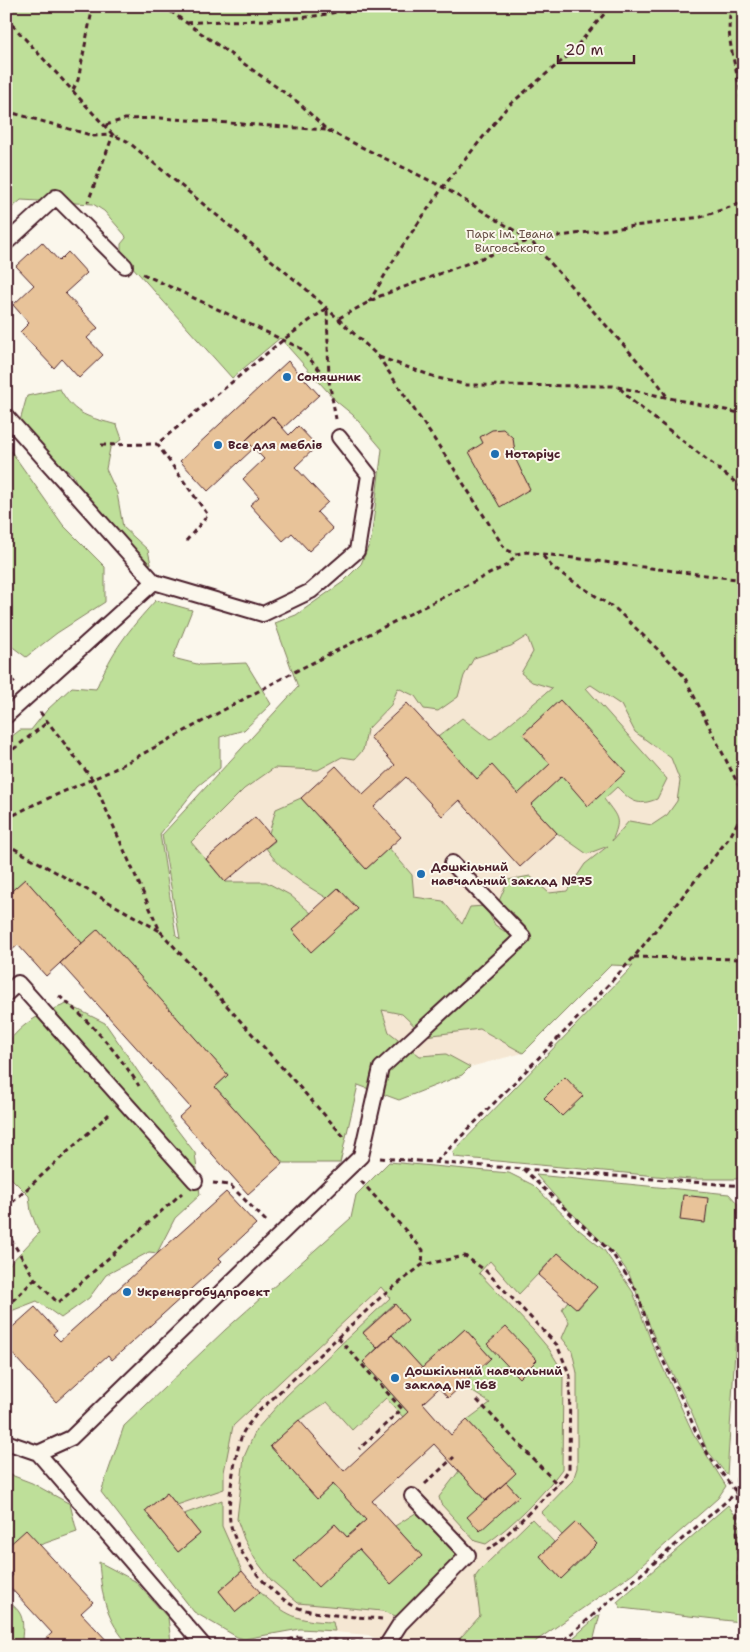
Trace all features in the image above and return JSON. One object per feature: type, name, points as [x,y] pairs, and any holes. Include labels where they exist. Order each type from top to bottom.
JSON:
[{"type":"lane","points":[[6,243],[56,198],[125,266]]},
{"type":"lane","points":[[6,416],[154,582],[263,614],[311,591],[357,551],[369,475],[339,437]]},
{"type":"lane","points":[[6,716],[154,582]]},
{"type":"lane","points":[[38,1453],[71,1438],[361,1156],[381,1068],[523,937],[452,863]]},
{"type":"lane","points":[[6,994],[18,983],[195,1181]]},
{"type":"lane","points":[[6,1442],[38,1453],[204,1646]]},
{"type":"lane","points":[[386,1646],[400,1624],[468,1555],[412,1496]]},
{"type":"lane","points":[[629,1646],[643,1646]]},
{"type":"path","points":[[73,90],[80,71],[93,6]]},
{"type":"path","points":[[163,6],[299,103],[327,130],[443,187],[530,240],[660,386],[667,397]]},
{"type":"path","points":[[186,23],[282,21],[313,17],[358,6]]},
{"type":"path","points":[[369,302],[399,251],[443,187],[508,106],[570,54],[611,6]]},
{"type":"path","points":[[732,6],[729,16],[730,40],[741,97],[744,157]]},
{"type":"path","points":[[6,18],[106,125],[113,135],[127,142],[339,318],[378,356],[451,464],[505,549],[516,554],[527,552],[744,580]]},
{"type":"path","points":[[6,111],[94,136],[113,135]]},
{"type":"path","points":[[106,125],[125,119],[160,118],[327,130]]},
{"type":"path","points":[[81,221],[113,135]]},
{"type":"path","points":[[744,181],[744,186]]},
{"type":"path","points":[[339,318],[369,302],[438,273],[530,240],[701,217],[744,202]]},
{"type":"path","points":[[125,266],[300,348],[329,381]]},
{"type":"path","points":[[101,446],[158,444],[283,340],[327,308]]},
{"type":"path","points":[[327,308],[329,381],[339,437]]},
{"type":"path","points":[[378,356],[438,378],[467,385],[602,385],[744,414]]},
{"type":"path","points":[[620,388],[631,400],[744,489]]},
{"type":"path","points":[[158,444],[208,514],[186,541]]},
{"type":"path","points":[[6,819],[33,805],[93,780],[292,673],[509,564],[516,554]]},
{"type":"path","points":[[543,555],[553,568],[617,610],[676,667],[685,678],[744,796]]},
{"type":"path","points":[[27,697],[93,780],[160,931],[361,1156],[744,1186]]},
{"type":"path","points":[[6,755],[48,721]]},
{"type":"path","points":[[435,1162],[571,1025],[634,957],[722,846],[744,810]]},
{"type":"path","points":[[6,844],[160,931]]},
{"type":"path","points":[[634,957],[744,959]]},
{"type":"path","points":[[6,1208],[124,1100]]},
{"type":"path","points":[[349,1167],[423,1250],[422,1265]]},
{"type":"path","points":[[523,1169],[612,1253],[636,1290],[654,1342],[696,1432],[709,1456],[736,1492],[744,1512]]},
{"type":"path","points":[[6,1231],[35,1279],[58,1303],[195,1181],[230,1186],[280,1235]]},
{"type":"path","points":[[400,1624],[391,1619],[324,1613],[293,1606],[268,1586],[244,1557],[230,1521],[232,1482],[243,1434],[257,1413],[338,1338],[422,1265],[465,1256],[486,1271],[557,1345],[570,1376],[568,1469],[558,1485],[498,1544],[484,1552]]},
{"type":"path","points":[[6,1306],[35,1279]]},
{"type":"path","points":[[338,1338],[402,1409],[359,1449]]},
{"type":"path","points":[[741,1646],[736,1492],[744,1388]]},
{"type":"path","points":[[477,1400],[558,1485]]},
{"type":"path","points":[[412,1496],[454,1457]]},
{"type":"path","points":[[737,1484],[744,1484]]},
{"type":"path","points":[[557,1646],[736,1492]]},
{"type":"path","points":[[6,1636],[15,1646]]},
{"type":"path","points":[[270,1646],[298,1637],[365,1641],[371,1646]]},
{"type":"path","points":[[224,1642],[239,1646]]},
{"type":"shaded area","name":"Дошкільний навчальний заклад №75","points":[[419,620],[601,626],[690,791],[611,965],[523,1053],[470,1067],[462,1075],[399,1100],[290,1060],[181,943],[162,835],[277,709]]},
{"type":"shaded area","name":"Дошкільний навчальний заклад № 168","points":[[536,1207],[603,1274],[608,1585],[515,1646],[383,1646],[378,1640],[368,1635],[301,1629],[244,1639],[237,1637],[194,1612],[101,1492],[124,1426],[225,1330],[351,1218]]},
{"type":"green space","name":"Парк ім. Івана Виговського","points":[[6,6],[744,6],[744,1174],[737,1179],[689,1179],[454,1157],[453,1152],[633,966],[611,965],[523,1053],[480,1029],[425,1036],[402,1014],[382,1010],[389,1032],[420,1056],[446,1054],[470,1067],[462,1075],[399,1100],[358,1085],[340,1163],[283,1163],[215,1087],[228,1075],[98,930],[82,943],[25,879],[6,896],[6,741],[20,730],[31,730],[47,710],[72,687],[96,689],[122,641],[156,600],[192,610],[173,658],[201,665],[246,663],[271,704],[244,730],[220,737],[220,768],[198,786],[160,834],[176,935],[180,939],[162,835],[298,687],[275,623],[296,615],[343,582],[361,564],[371,540],[382,449],[353,415],[336,401],[280,338],[232,378],[121,254],[121,244],[126,238],[125,235],[104,211],[93,204],[21,200],[6,213]],"holes":[[[527,636],[533,652],[521,673],[532,682],[552,688],[490,740],[462,718],[438,737],[477,779],[518,794],[550,764],[523,734],[560,700],[625,772],[589,806],[562,776],[531,805],[557,833],[587,854],[608,846],[585,864],[567,891],[549,893],[530,876],[508,880],[499,901],[516,916],[507,933],[495,925],[485,906],[470,907],[462,924],[443,901],[414,897],[412,875],[389,848],[366,869],[301,798],[276,809],[269,833],[275,841],[266,848],[279,864],[302,882],[327,898],[338,888],[357,909],[311,951],[292,930],[311,913],[290,895],[266,882],[225,882],[191,842],[244,789],[274,768],[318,770],[342,757],[355,759],[363,750],[367,730],[391,705],[398,688],[415,696],[424,709],[438,711],[458,697],[464,676],[474,658],[511,646]],[[591,685],[621,705],[635,732],[671,758],[680,781],[677,801],[667,815],[652,825],[629,821],[612,841],[617,828],[617,819],[604,799],[617,787],[626,796],[635,801],[644,802],[657,799],[667,779],[586,688]]]},
{"type":"green space","points":[[60,389],[71,405],[77,410],[91,417],[117,425],[122,439],[110,448],[106,469],[117,493],[123,527],[148,550],[151,564],[129,562],[91,512],[73,475],[17,432],[27,396]]},
{"type":"green space","points":[[6,444],[63,525],[105,567],[105,602],[57,633],[26,657],[6,642],[6,606],[11,601],[6,596]]},
{"type":"green space","points":[[67,1004],[105,1023],[172,1123],[195,1153],[200,1195],[175,1218],[157,1253],[149,1252],[106,1275],[89,1298],[61,1318],[37,1301],[6,1313],[6,1268],[39,1233],[31,1212],[29,1196],[6,1173],[6,1045],[19,1030],[33,1019]]},
{"type":"green space","name":"Дошкільний навчальний заклад № 168","points":[[389,1162],[509,1173],[533,1185],[578,1229],[604,1250],[633,1292],[652,1344],[693,1433],[726,1486],[718,1498],[633,1573],[536,1641],[535,1646],[453,1646],[480,1616],[475,1577],[532,1519],[554,1542],[540,1556],[561,1579],[597,1544],[576,1522],[562,1535],[541,1513],[573,1480],[577,1468],[577,1373],[572,1351],[562,1338],[569,1322],[562,1309],[568,1301],[578,1309],[597,1287],[558,1253],[519,1294],[490,1261],[479,1273],[549,1349],[563,1377],[562,1469],[527,1510],[486,1544],[475,1541],[441,1504],[439,1497],[459,1471],[486,1501],[519,1496],[506,1482],[515,1473],[467,1420],[490,1403],[462,1385],[491,1358],[465,1329],[422,1368],[392,1335],[408,1320],[394,1304],[363,1332],[377,1348],[363,1362],[408,1412],[403,1417],[386,1398],[352,1430],[327,1402],[299,1420],[270,1446],[317,1499],[333,1484],[366,1520],[347,1537],[335,1524],[295,1561],[318,1586],[359,1549],[391,1584],[422,1556],[395,1526],[422,1509],[459,1550],[459,1562],[401,1618],[382,1611],[298,1603],[271,1580],[255,1559],[244,1539],[237,1519],[244,1457],[256,1430],[286,1396],[390,1298],[381,1287],[233,1426],[224,1472],[224,1489],[177,1505],[167,1493],[145,1511],[178,1552],[200,1534],[184,1514],[222,1500],[222,1526],[242,1571],[219,1591],[236,1612],[260,1592],[278,1607],[293,1616],[333,1622],[335,1631],[300,1629],[244,1639],[237,1637],[194,1612],[101,1492],[124,1426],[225,1330],[351,1218],[356,1195]]},
{"type":"green space","points":[[536,1175],[729,1194],[737,1203],[736,1237],[741,1259],[727,1475],[707,1450],[692,1413],[655,1339],[629,1274],[616,1255],[561,1203]]},
{"type":"green space","points":[[6,1473],[32,1483],[70,1504],[77,1532],[40,1545],[6,1548]]},
{"type":"green space","points":[[728,1505],[739,1521],[740,1622],[621,1608],[617,1602]]},
{"type":"green space","points":[[99,1562],[135,1581],[168,1618],[171,1642],[162,1646],[130,1646],[115,1626],[106,1607]]},
{"type":"green space","points":[[6,1600],[16,1608],[21,1616],[23,1626],[22,1639],[28,1640],[33,1646],[6,1646]]},
{"type":"green space","points":[[600,1614],[594,1638],[586,1646],[564,1646]]},
{"type":"building","points":[[42,242],[59,261],[68,252],[87,273],[65,293],[98,328],[87,338],[103,355],[79,378],[62,359],[54,368],[20,332],[29,323],[13,305],[34,285],[16,266]]},
{"type":"building","points":[[288,361],[319,395],[283,428],[272,416],[246,440],[254,448],[208,491],[180,461]]},
{"type":"building","points":[[272,416],[289,435],[298,426],[317,446],[295,467],[328,502],[317,512],[333,529],[309,551],[292,533],[283,541],[250,505],[259,497],[243,479],[264,459],[246,440]]},
{"type":"building","points":[[503,429],[513,438],[516,460],[530,489],[500,507],[469,452],[483,443],[480,437],[492,430]]},
{"type":"building","points":[[560,700],[626,772],[588,806],[562,776],[531,805],[557,833],[520,867],[459,800],[442,816],[406,777],[374,807],[401,837],[366,869],[301,798],[336,766],[363,795],[395,765],[370,737],[407,703],[477,779],[492,765],[518,794],[550,764],[523,734]]},
{"type":"building","points":[[255,817],[275,840],[225,882],[206,859]]},
{"type":"building","points":[[25,879],[82,943],[46,976],[18,945],[6,955],[6,896]]},
{"type":"building","points":[[338,888],[358,909],[311,952],[292,930]]},
{"type":"building","points":[[98,929],[228,1075],[215,1087],[283,1163],[248,1194],[179,1117],[190,1107],[60,963]]},
{"type":"building","points":[[565,1077],[583,1096],[562,1116],[544,1098]]},
{"type":"building","points":[[226,1192],[256,1224],[219,1258],[222,1261],[112,1360],[108,1355],[56,1402],[6,1347],[6,1333],[35,1307],[57,1331],[53,1334],[60,1341]]},
{"type":"building","points":[[683,1195],[708,1198],[705,1223],[680,1220]]},
{"type":"building","points":[[558,1253],[597,1287],[577,1309],[538,1275]]},
{"type":"building","points":[[395,1304],[408,1320],[377,1348],[363,1333]]},
{"type":"building","points":[[506,1327],[537,1360],[519,1378],[487,1344]]},
{"type":"building","points":[[465,1329],[491,1358],[448,1398],[439,1388],[423,1403],[451,1435],[467,1420],[516,1473],[486,1501],[434,1444],[372,1501],[422,1556],[391,1584],[359,1549],[318,1587],[294,1561],[335,1524],[347,1537],[366,1520],[333,1484],[317,1499],[270,1446],[299,1420],[344,1471],[408,1412],[363,1362],[392,1335],[422,1368]]},
{"type":"building","points":[[506,1482],[519,1496],[480,1531],[467,1517]]},
{"type":"building","points":[[167,1493],[200,1534],[178,1552],[145,1511]]},
{"type":"building","points":[[576,1522],[597,1544],[561,1579],[540,1556]]},
{"type":"building","points":[[26,1530],[93,1602],[81,1613],[112,1646],[44,1646],[41,1643],[52,1633],[6,1583],[13,1575],[6,1568],[6,1548]]},
{"type":"building","points":[[242,1571],[260,1592],[236,1612],[219,1591]]},
{"type":"place","name":"Соняшник","points":[[287,377]]},
{"type":"place","name":"Все для меблів","points":[[218,445]]},
{"type":"place","name":"Нотаріус","points":[[495,454]]},
{"type":"place","name":"Дошкільний навчальний заклад №75","points":[[421,874]]},
{"type":"place","name":"Укренергобудпроект","points":[[127,1292]]},
{"type":"place","name":"Дошкільний навчальний заклад № 168","points":[[395,1378]]}]
